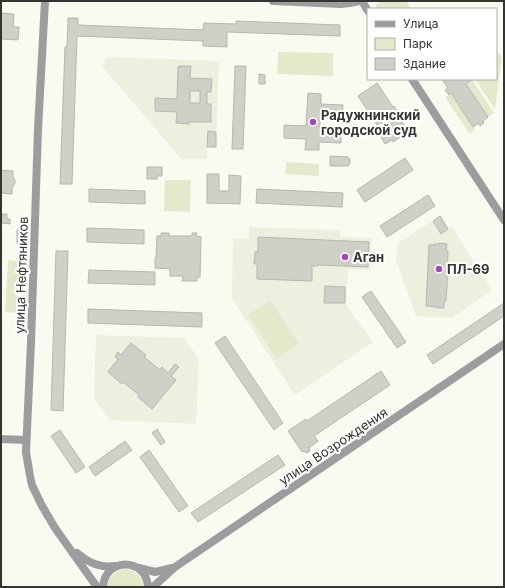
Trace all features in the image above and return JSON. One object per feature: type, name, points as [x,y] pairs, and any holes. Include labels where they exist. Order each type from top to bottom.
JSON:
[{"type":"street","name":"улица Нефтяников","points":[[44,1],[26,452],[32,485],[41,504],[64,540]]},
{"type":"street","points":[[273,1],[341,4],[359,1]]},
{"type":"street","points":[[413,80],[504,220]]},
{"type":"street","name":"улица Возрождения","points":[[175,567],[504,344]]},
{"type":"street","points":[[1,439],[26,440]]},
{"type":"street","points":[[64,540],[78,554],[89,562],[99,566],[105,567],[127,564],[155,572],[175,567]]},
{"type":"street","points":[[64,540],[98,587]]},
{"type":"street","points":[[102,587],[108,572],[119,565]]},
{"type":"street","points":[[135,567],[145,575],[148,587]]},
{"type":"street","points":[[153,587],[175,567]]},
{"type":"shaded area","points":[[106,57],[219,61],[216,147],[207,147],[207,159],[181,159],[102,66]]},
{"type":"shaded area","name":"ПЛ-69","points":[[441,215],[449,228],[453,228],[492,290],[452,318],[416,316],[396,260],[398,243]]},
{"type":"shaded area","points":[[249,227],[340,230],[340,237],[372,238],[370,270],[348,269],[346,304],[373,342],[295,395],[232,299],[233,239],[249,239]]},
{"type":"shaded area","points":[[96,335],[184,338],[199,359],[196,424],[110,420],[94,398]]},
{"type":"green space","points":[[382,1],[406,1],[411,8],[376,8],[375,5]]},
{"type":"green space","points":[[278,52],[333,53],[333,76],[277,74]]},
{"type":"green space","points":[[497,53],[502,57],[495,109],[476,80],[497,80]]},
{"type":"green space","points":[[473,81],[494,113],[488,117],[467,84]]},
{"type":"green space","points":[[451,94],[475,130],[469,133],[445,97]]},
{"type":"green space","points":[[286,162],[319,164],[319,176],[285,174]]},
{"type":"green space","points":[[165,180],[191,180],[190,212],[164,211]]},
{"type":"green space","points":[[8,260],[18,261],[16,313],[5,312]]},
{"type":"green space","points":[[270,300],[299,344],[277,359],[248,315]]},
{"type":"green space","points":[[124,569],[135,572],[141,580],[143,587],[107,587],[112,575],[117,571]]},
{"type":"building","points":[[1,13],[14,14],[13,27],[19,27],[18,40],[1,39]]},
{"type":"building","points":[[68,18],[78,18],[78,25],[203,30],[204,23],[236,24],[236,21],[340,25],[340,36],[227,32],[227,47],[203,46],[203,41],[77,36],[72,184],[60,184],[65,47],[67,47]]},
{"type":"building","points":[[178,66],[191,66],[190,78],[212,79],[211,92],[207,92],[207,104],[211,104],[211,122],[189,122],[189,124],[176,123],[177,112],[155,111],[155,98],[177,99]],"holes":[[[190,91],[200,91],[200,103],[190,103]]]},
{"type":"building","points":[[235,66],[246,66],[243,149],[232,149]]},
{"type":"building","points":[[259,74],[265,75],[265,84],[259,84]]},
{"type":"building","points":[[443,80],[472,80],[466,84],[488,117],[483,121],[484,123],[480,126],[479,123],[473,127],[451,93],[449,95],[445,90],[448,88]]},
{"type":"building","points":[[377,83],[393,107],[394,106],[406,128],[405,134],[393,142],[392,140],[385,144],[381,137],[387,133],[381,122],[377,125],[358,96]]},
{"type":"building","name":"Радужнинский городской суд","points":[[308,93],[321,94],[321,104],[343,105],[342,119],[320,118],[320,130],[341,131],[341,143],[319,142],[319,150],[305,150],[306,139],[284,138],[284,125],[306,126]]},
{"type":"building","points":[[208,131],[216,132],[216,147],[207,147]]},
{"type":"building","points":[[330,156],[348,157],[350,163],[348,166],[330,166]]},
{"type":"building","points":[[405,158],[413,170],[365,202],[357,190]]},
{"type":"building","points":[[147,167],[162,167],[162,176],[157,176],[157,179],[147,179]]},
{"type":"building","points":[[1,170],[13,171],[15,183],[12,188],[12,194],[1,193]]},
{"type":"building","points":[[207,174],[219,174],[219,191],[229,191],[229,175],[241,176],[240,204],[207,203]]},
{"type":"building","points":[[89,189],[145,191],[145,204],[89,202]]},
{"type":"building","points":[[257,189],[343,193],[342,207],[256,203]]},
{"type":"building","points":[[428,195],[435,206],[387,237],[380,226]]},
{"type":"building","points":[[2,214],[7,214],[7,219],[10,219],[10,224],[1,223]]},
{"type":"building","points":[[440,216],[448,229],[441,234],[433,221]]},
{"type":"building","points":[[87,228],[144,230],[144,244],[87,242]]},
{"type":"building","points":[[17,230],[26,230],[26,244],[17,243]]},
{"type":"building","points":[[161,233],[169,233],[169,236],[192,236],[192,233],[197,233],[196,236],[201,237],[200,277],[197,277],[197,281],[182,281],[183,276],[170,276],[170,269],[155,268],[157,236],[161,236]]},
{"type":"building","points":[[258,237],[369,242],[368,267],[312,266],[312,281],[257,279],[257,264],[254,264],[255,252],[258,252]]},
{"type":"building","points":[[439,243],[447,244],[446,251],[448,251],[446,301],[444,301],[444,308],[426,306],[429,245]]},
{"type":"building","points":[[56,251],[68,251],[63,411],[51,410]]},
{"type":"building","points":[[89,270],[155,272],[155,285],[88,283]]},
{"type":"building","points":[[325,286],[345,287],[345,303],[324,303]]},
{"type":"building","points":[[371,291],[406,342],[397,348],[362,297]]},
{"type":"building","points":[[504,303],[504,316],[433,364],[427,355]]},
{"type":"building","points":[[88,309],[202,313],[202,327],[88,323]]},
{"type":"building","points":[[225,336],[283,423],[274,430],[215,343]]},
{"type":"building","points":[[131,343],[146,355],[144,357],[160,370],[162,367],[168,373],[175,364],[179,367],[171,376],[176,380],[152,409],[138,397],[139,395],[123,382],[122,384],[108,372],[118,359],[115,357],[118,352],[121,355]]},
{"type":"building","points":[[381,371],[390,385],[314,436],[318,441],[309,448],[310,451],[306,453],[304,451],[302,452],[288,431],[306,419],[307,421]]},
{"type":"building","points":[[157,429],[165,442],[161,445],[152,433]]},
{"type":"building","points":[[60,430],[85,467],[76,473],[51,436]]},
{"type":"building","points":[[125,441],[132,450],[95,476],[89,467]]},
{"type":"building","points":[[149,450],[188,506],[179,512],[140,457]]},
{"type":"building","points":[[278,455],[285,465],[198,522],[191,513]]},
{"type":"place","name":"Радужнинский городской суд","points":[[313,122]]},
{"type":"place","name":"Аган","points":[[345,257]]},
{"type":"place","name":"ПЛ-69","points":[[439,269]]}]
